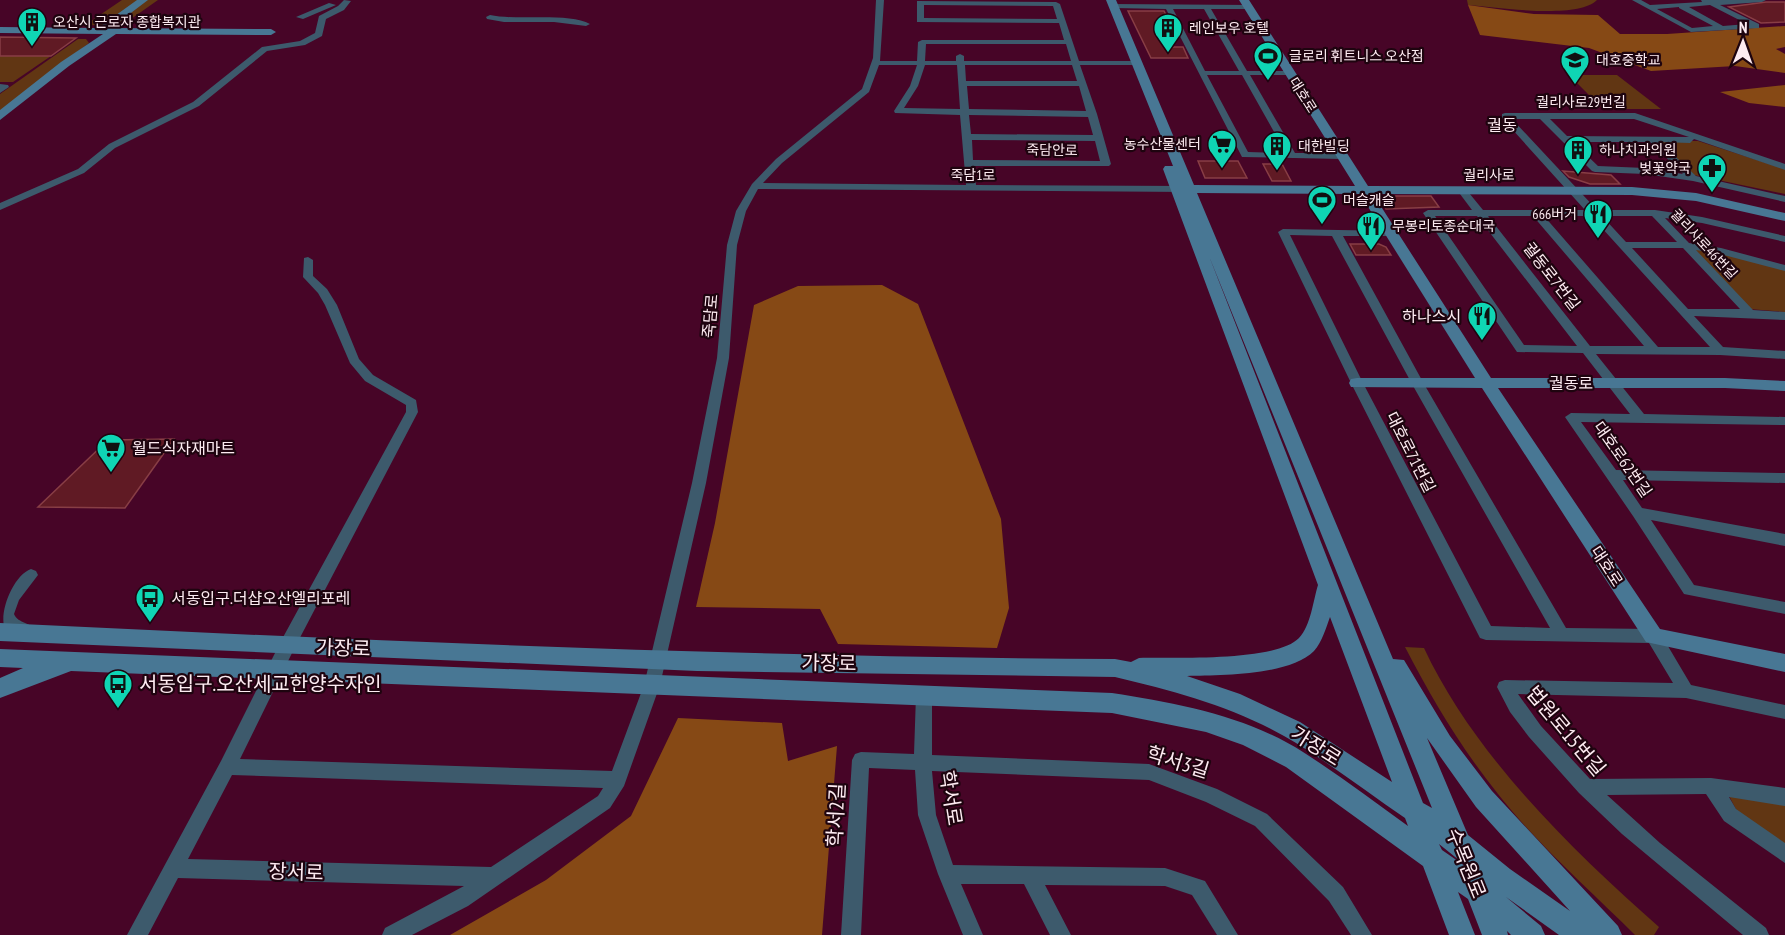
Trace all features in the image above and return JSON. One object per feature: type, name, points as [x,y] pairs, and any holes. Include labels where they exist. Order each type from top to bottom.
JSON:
[{"type":"street","name":"죽담로","points":[[652,685],[699,483],[723,358],[732,245],[741,211],[755,186],[780,161],[866,90],[874,77],[880,0]]},
{"type":"street","points":[[1100,0],[1132,63]]},
{"type":"street","points":[[1636,0],[1691,30],[1756,26],[1709,2]]},
{"type":"street","points":[[1650,8],[1762,0]]},
{"type":"street","points":[[300,17],[352,1]]},
{"type":"street","points":[[0,207],[81,171],[112,146],[188,109],[265,49],[312,39],[319,34],[322,18],[352,1]]},
{"type":"street","points":[[94,31],[141,2]]},
{"type":"street","points":[[956,2],[971,188]]},
{"type":"street","name":"죽담안로","points":[[969,163],[1106,164],[1093,114],[1081,84],[1076,63],[1062,21],[1056,4],[920,3],[920,20],[1062,21]]},
{"type":"street","points":[[1246,3],[1206,6],[1112,3],[1132,63],[1183,189],[1365,614],[1442,743],[1484,799],[1609,935]]},
{"type":"street","name":"대호로","points":[[1246,3],[1487,384],[1653,636]]},
{"type":"street","points":[[1168,6],[1245,155],[1341,156]]},
{"type":"street","points":[[1206,6],[1292,155]]},
{"type":"street","points":[[1682,6],[1723,28]]},
{"type":"street","points":[[490,17],[504,20],[554,20],[586,24]]},
{"type":"street","points":[[0,30],[270,32]]},
{"type":"street","points":[[92,45],[96,38],[94,31]]},
{"type":"street","points":[[0,116],[92,45],[114,31]]},
{"type":"street","points":[[1069,42],[922,42],[922,62],[916,86],[898,111],[1093,114]]},
{"type":"street","points":[[876,63],[1132,63]]},
{"type":"street","points":[[1202,73],[1289,73]]},
{"type":"street","points":[[962,83],[1081,84]]},
{"type":"street","name":"궐리사로29번길","points":[[1573,190],[1505,116],[1635,116],[1785,167]]},
{"type":"street","points":[[1542,116],[1594,169],[1645,171],[1693,177],[1785,198]]},
{"type":"street","name":"죽담안로","points":[[966,137],[1099,138]]},
{"type":"street","points":[[1565,139],[1701,140]]},
{"type":"street","points":[[1652,140],[1693,177]]},
{"type":"street","name":"죽담1로","points":[[755,186],[1183,189]]},
{"type":"street","name":"궐리사로","points":[[1183,189],[1632,191],[1696,198],[1785,217]]},
{"type":"street","name":"수목원로","points":[[1183,189],[1328,585],[1462,935]]},
{"type":"street","name":"궐동로7번길","points":[[1462,190],[1640,418]]},
{"type":"street","points":[[1573,190],[1720,351]]},
{"type":"street","points":[[1535,212],[1654,350]]},
{"type":"street","points":[[1655,213],[1428,213],[1521,349],[1720,351],[1785,355]]},
{"type":"street","name":"궐리사로46번길","points":[[1655,213],[1702,220],[1785,239]]},
{"type":"street","name":"궐리사로46번길","points":[[1655,213],[1750,313]]},
{"type":"street","name":"대호로71번길","points":[[1391,233],[1283,232],[1357,383],[1486,633],[1653,636]]},
{"type":"street","points":[[1336,233],[1418,384],[1561,633]]},
{"type":"street","points":[[1625,245],[1683,245],[1721,251],[1785,268]]},
{"type":"street","points":[[137,935],[412,412],[412,403],[369,378],[354,360],[331,305],[323,291],[308,277],[308,260]]},
{"type":"street","points":[[1685,312],[1785,316]]},
{"type":"street","name":"궐동로","points":[[1357,383],[1725,383],[1785,387]]},
{"type":"street","name":"대호로62번길","points":[[1785,421],[1571,417],[1613,475],[1689,591],[1785,608]]},
{"type":"street","points":[[1613,475],[1785,478]]},
{"type":"street","points":[[1638,512],[1785,540]]},
{"type":"street","points":[[30,633],[8,621],[5,613],[8,601],[14,592],[31,575]]},
{"type":"street","points":[[1115,668],[1250,663],[1285,658],[1304,648],[1314,635],[1328,585]]},
{"type":"street","points":[[0,601],[14,592]]},
{"type":"street","name":"수목원로","points":[[1365,614],[1495,935]]},
{"type":"street","name":"가장로","points":[[0,632],[287,646],[657,659],[1115,668],[1180,683],[1232,701],[1292,729],[1457,841],[1501,878],[1581,935]]},
{"type":"street","points":[[1653,636],[1785,663]]},
{"type":"street","points":[[1653,636],[1686,691]]},
{"type":"street","name":"가장로","points":[[0,658],[275,671],[1112,703],[1168,710],[1263,741],[1294,759],[1476,889],[1532,935]]},
{"type":"street","points":[[0,688],[19,679],[75,662]]},
{"type":"street","points":[[392,935],[461,899],[604,802],[618,780],[652,685]]},
{"type":"street","name":"법원로15번길","points":[[1758,935],[1689,879],[1585,787],[1516,711],[1505,687],[1686,691],[1785,712]]},
{"type":"street","name":"학서로","points":[[924,695],[923,763],[927,815],[947,874],[973,935]]},
{"type":"street","name":"학서2길","points":[[851,935],[861,760],[923,763]]},
{"type":"street","name":"학서3길","points":[[923,763],[1149,772],[1211,795],[1261,820],[1336,894],[1362,935]]},
{"type":"street","points":[[227,767],[618,780]]},
{"type":"street","points":[[1585,787],[1711,786],[1785,797]]},
{"type":"street","points":[[1711,786],[1730,815],[1785,854]]},
{"type":"street","name":"장서로","points":[[174,868],[494,878]]},
{"type":"street","points":[[947,874],[1165,877],[1198,888],[1228,935]]},
{"type":"street","points":[[1029,875],[1061,935]]},
{"type":"shaded area","points":[[122,0],[158,0],[121,26],[85,25]]},
{"type":"shaded area","points":[[1467,0],[1597,0],[1587,6],[1572,10],[1536,11],[1468,5]]},
{"type":"shaded area","points":[[1468,5],[1534,14],[1598,15],[1620,34],[1667,34],[1785,26],[1785,47],[1776,49],[1785,54],[1785,73],[1735,66],[1651,71],[1589,48],[1480,35]]},
{"type":"shaded area","points":[[78,39],[86,39],[89,43],[0,111],[0,94]]},
{"type":"shaded area","points":[[0,56],[51,56],[13,82],[0,82]]},
{"type":"shaded area","points":[[1569,75],[1617,75],[1661,109],[1603,109]]},
{"type":"shaded area","points":[[1785,85],[1785,107],[1749,103],[1720,92]]},
{"type":"shaded area","points":[[1658,141],[1698,141],[1785,169],[1785,194],[1694,175]]},
{"type":"shaded area","points":[[1691,248],[1723,253],[1785,269],[1785,312],[1749,309]]},
{"type":"shaded area","points":[[882,285],[918,304],[1001,519],[1009,608],[997,648],[838,644],[820,609],[696,607],[715,523],[754,305],[798,286]]},
{"type":"shaded area","points":[[1405,647],[1424,648],[1469,726],[1497,763],[1559,833],[1659,927],[1654,935],[1635,935],[1513,813],[1459,741]]},
{"type":"shaded area","points":[[678,718],[782,723],[788,761],[837,746],[822,935],[450,935],[546,880],[631,816]]},
{"type":"shaded area","points":[[1728,794],[1785,801],[1785,845],[1739,815]]},
{"type":"building","points":[[1785,2],[1785,22],[1761,23],[1729,7]]},
{"type":"building","points":[[1128,11],[1164,11],[1169,21],[1160,21],[1172,47],[1183,47],[1188,58],[1151,58]]},
{"type":"building","name":"오산시 근로자 종합복지관","points":[[0,37],[76,38],[51,56],[0,56]]},
{"type":"building","name":"농수산물센터","points":[[1198,161],[1238,161],[1247,178],[1205,178]]},
{"type":"building","name":"대한빌딩","points":[[1263,164],[1282,164],[1291,181],[1272,181]]},
{"type":"building","points":[[1563,171],[1611,175],[1620,184],[1590,184],[1569,177]]},
{"type":"building","points":[[1383,196],[1431,196],[1439,207],[1386,209],[1380,200]]},
{"type":"building","name":"무봉리토종순대국","points":[[1350,244],[1379,244],[1386,247],[1391,255],[1356,255]]},
{"type":"building","name":"월드식자재마트","points":[[174,439],[125,508],[38,507],[108,440]]},
{"type":"place","name":"오산시 근로자 종합복지관","points":[[32,48]]},
{"type":"place","name":"레인보우 호텔","points":[[1168,54]]},
{"type":"place","name":"글로리 휘트니스 오산점","points":[[1268,82]]},
{"type":"place","name":"대호중학교","points":[[1575,86]]},
{"type":"place","name":"농수산물센터","points":[[1222,170]]},
{"type":"place","name":"대한빌딩","points":[[1277,172]]},
{"type":"place","name":"하나치과의원","points":[[1578,176]]},
{"type":"place","name":"벚꽃약국","points":[[1712,194]]},
{"type":"place","name":"머슬캐슬","points":[[1322,226]]},
{"type":"place","name":"666버거","points":[[1598,240]]},
{"type":"place","name":"무봉리토종순대국","points":[[1371,252]]},
{"type":"place","name":"하나스시","points":[[1482,342]]},
{"type":"place","name":"월드식자재마트","points":[[111,474]]},
{"type":"place","name":"서동입구.더샵오산엘리포레","points":[[150,624]]},
{"type":"place","name":"서동입구.오산세교한양수자인","points":[[118,710]]},
{"type":"district","name":"궐동","points":[[1502,125]]}]
